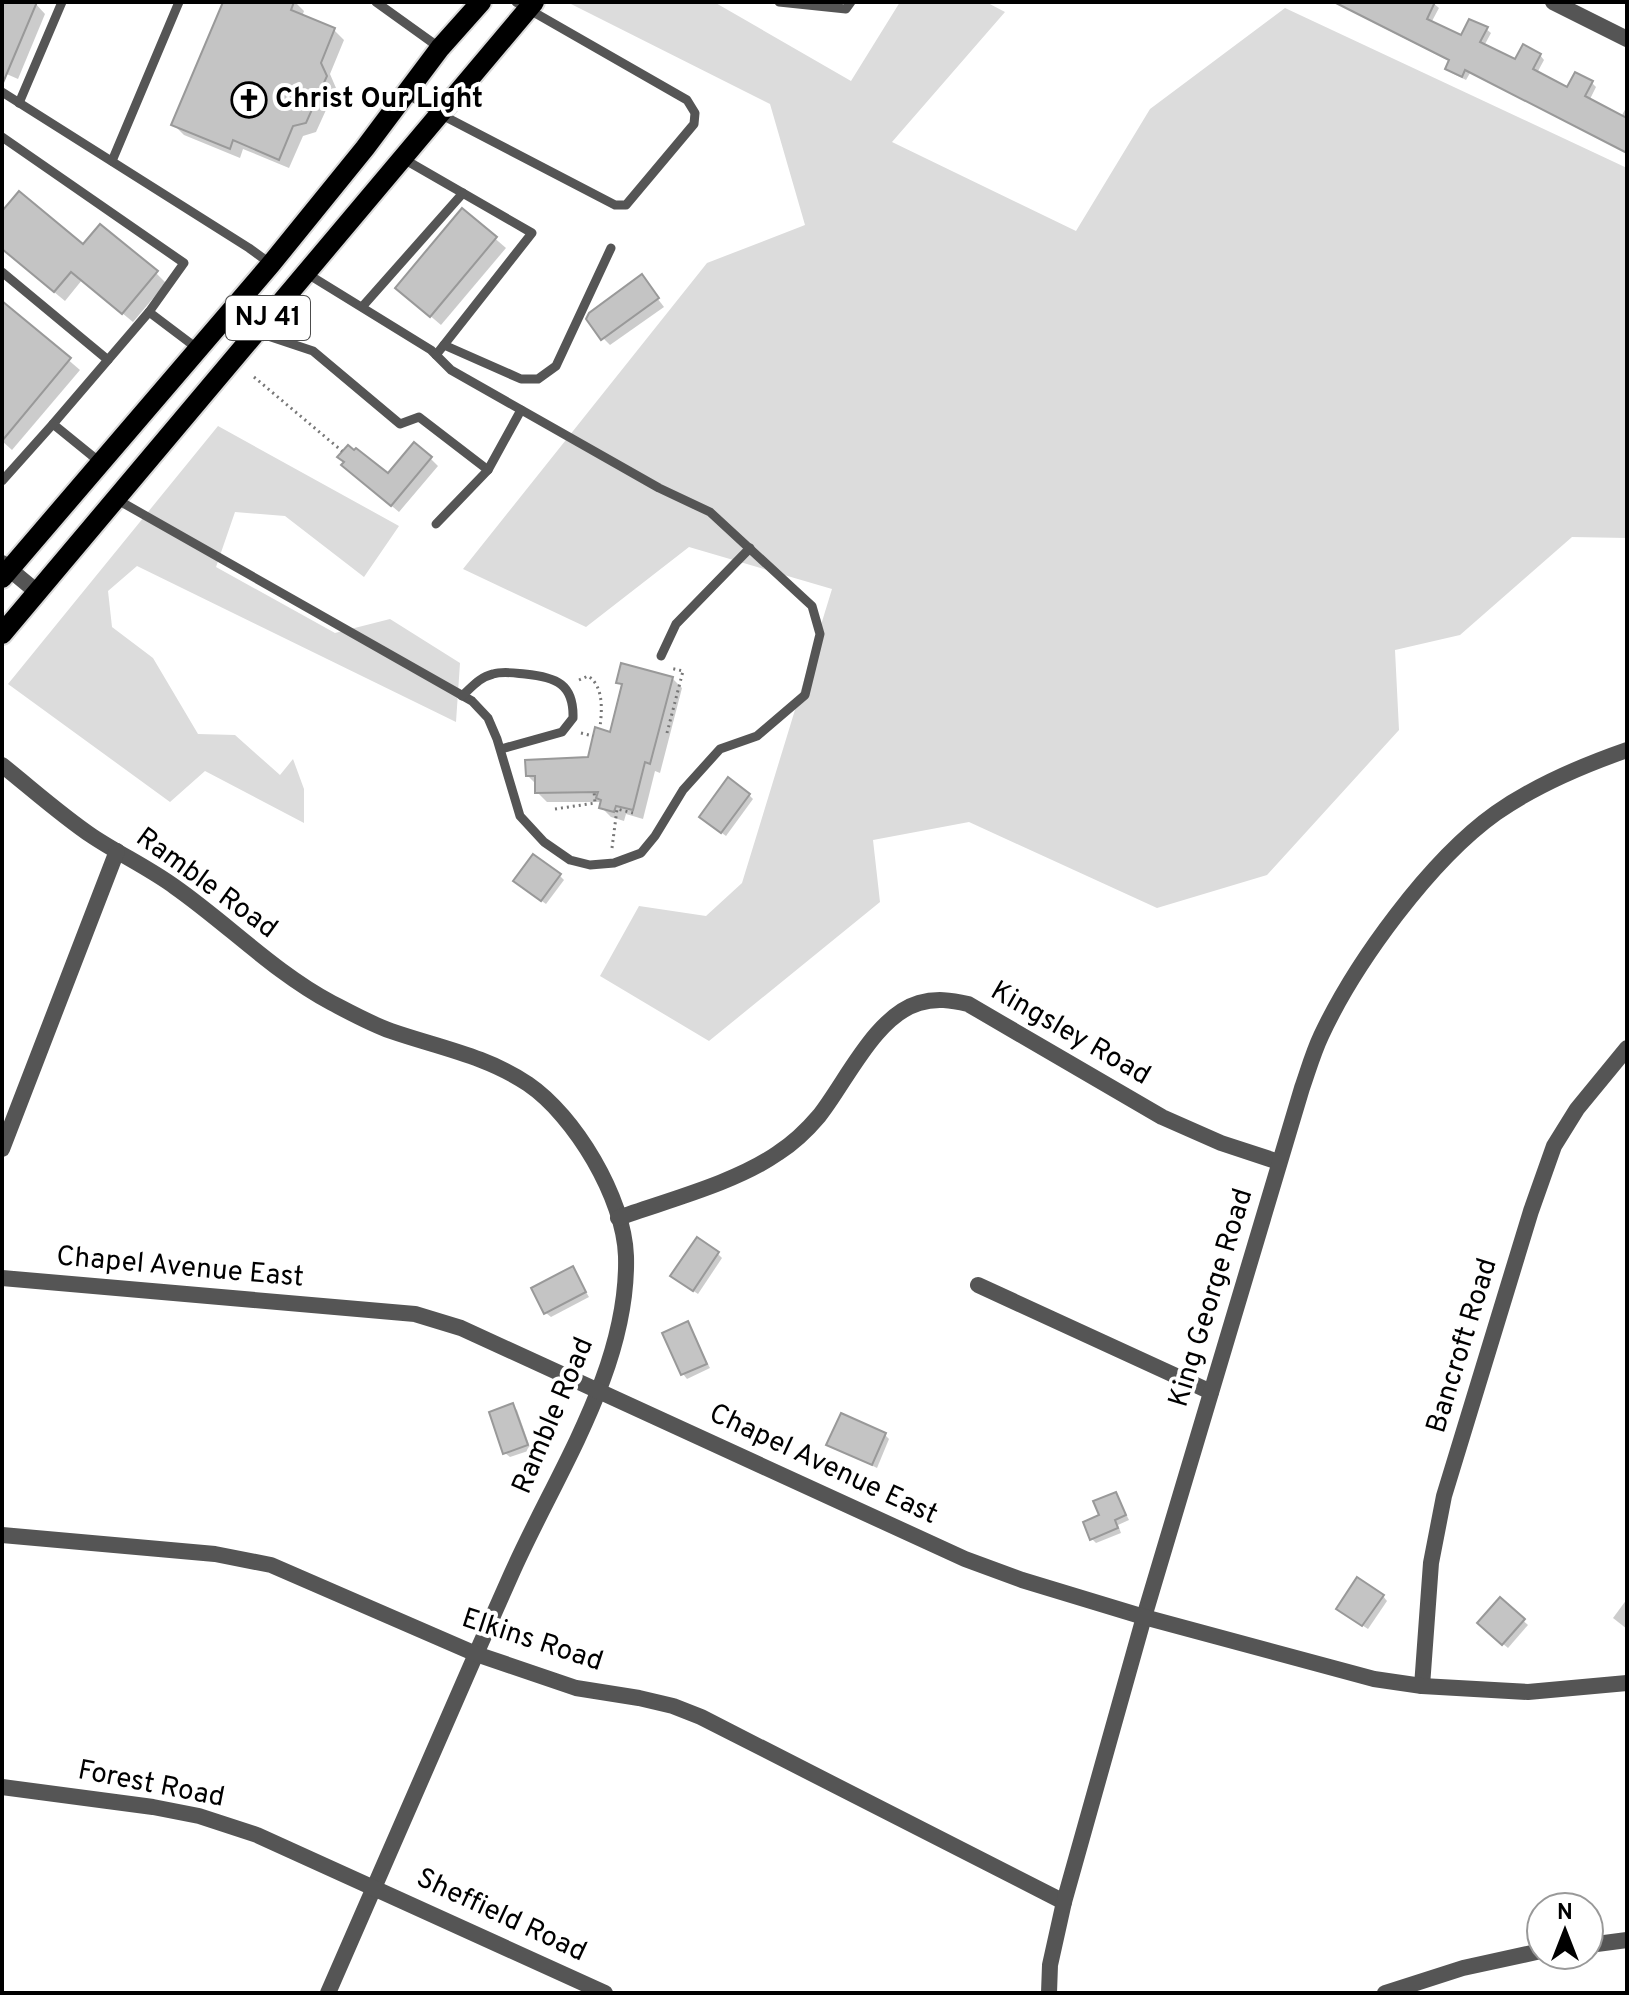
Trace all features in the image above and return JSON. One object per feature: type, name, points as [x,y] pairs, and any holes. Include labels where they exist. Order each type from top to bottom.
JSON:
[{"type":"main road","name":"NJ 41","points":[[4,570],[101,463],[271,264],[440,48],[481,2]]},
{"type":"main road","name":"NJ 41","points":[[2,634],[440,114],[526,5]]},
{"type":"street","points":[[1553,2],[1627,39]]},
{"type":"street","points":[[4,570],[37,592]]},
{"type":"street","name":"King George Road","points":[[1049,1993],[1050,1965],[1064,1902],[1144,1617],[1279,1162],[1321,1037],[1347,988],[1409,899],[1456,847],[1495,814],[1544,784],[1627,750]]},
{"type":"street","name":"Ramble Road","points":[[2,765],[90,835],[175,887],[286,976],[385,1029],[483,1061],[527,1083],[557,1108],[582,1139],[605,1182],[618,1218],[626,1252],[625,1282],[618,1331],[599,1392],[513,1570],[328,1993]]},
{"type":"street","points":[[2,1149],[117,851]]},
{"type":"street","name":"Kingsley Road","points":[[618,1218],[747,1171],[779,1153],[817,1118],[893,1017],[918,1003],[945,999],[968,1004],[1162,1117],[1221,1143],[1279,1162]]},
{"type":"street","name":"Bancroft Road","points":[[1422,1686],[1431,1563],[1444,1496],[1531,1211],[1554,1146],[1577,1109],[1627,1048]]},
{"type":"street","name":"Chapel Avenue East","points":[[2,1278],[415,1314],[461,1328],[965,1559],[1022,1580],[1144,1617],[1374,1679],[1422,1686],[1528,1692],[1627,1683]]},
{"type":"street","points":[[978,1285],[1211,1392]]},
{"type":"street","name":"Elkins Road","points":[[2,1535],[215,1554],[271,1565],[476,1654],[576,1688],[639,1698],[701,1717],[1064,1902]]},
{"type":"street","name":"Forest Road","points":[[2,1787],[199,1816],[257,1835],[374,1887]]},
{"type":"street","name":"Sheffield Road","points":[[374,1887],[605,1993]]},
{"type":"street","points":[[1605,1943],[1627,1940]]},
{"type":"street","points":[[1385,1993],[1463,1968],[1525,1954]]},
{"type":"lane","points":[[19,103],[62,2]]},
{"type":"lane","points":[[112,161],[179,2]]},
{"type":"lane","points":[[376,2],[440,48]]},
{"type":"lane","points":[[779,2],[846,9],[851,2]]},
{"type":"lane","points":[[406,94],[615,205],[626,205],[694,124],[695,113],[687,100],[526,5]]},
{"type":"lane","points":[[2,92],[271,264]]},
{"type":"lane","points":[[2,137],[184,263],[149,312],[2,481]]},
{"type":"lane","points":[[402,158],[532,233],[436,355]]},
{"type":"lane","points":[[362,307],[463,193]]},
{"type":"lane","points":[[444,345],[521,379],[538,379],[556,366],[611,248]]},
{"type":"lane","points":[[2,272],[108,360]]},
{"type":"lane","points":[[116,499],[472,701],[488,718],[501,749],[520,816],[544,842],[570,860],[590,865],[610,864],[641,853],[683,790],[720,749],[757,736],[805,695],[820,634],[812,606],[710,512],[659,488],[451,370],[436,355],[306,273]]},
{"type":"lane","points":[[149,312],[198,349]]},
{"type":"lane","points":[[256,332],[313,351],[400,424],[419,417],[488,470]]},
{"type":"lane","points":[[436,524],[488,470],[521,410]]},
{"type":"lane","points":[[53,424],[101,463]]},
{"type":"lane","points":[[660,660],[676,624],[750,548]]},
{"type":"lane","points":[[462,696],[481,678],[503,672],[543,676],[560,682],[568,691],[574,703],[573,718],[562,732],[501,749]]},
{"type":"path","points":[[254,377],[342,451]]},
{"type":"path","points":[[660,660],[683,671],[667,733]]},
{"type":"path","points":[[579,680],[588,676],[594,679],[601,703],[600,727]]},
{"type":"path","points":[[581,733],[593,736]]},
{"type":"path","points":[[555,809],[595,803],[594,791]]},
{"type":"path","points":[[610,864],[617,809],[633,813]]},
{"type":"shaded area","points":[[714,2],[851,81],[900,2],[986,2],[1005,12],[892,142],[1076,231],[1150,109],[1285,8],[1627,168],[1627,538],[1572,537],[1460,635],[1395,650],[1399,730],[1267,875],[1157,908],[969,822],[873,840],[880,902],[709,1041],[600,976],[639,906],[706,916],[742,883],[832,589],[689,547],[586,627],[463,569],[707,263],[805,225],[770,104],[571,4]]},
{"type":"shaded area","points":[[218,426],[399,526],[364,577],[285,516],[235,512],[216,567],[335,633],[390,619],[460,663],[456,722],[137,566],[108,591],[112,627],[153,658],[198,734],[235,735],[280,775],[293,759],[304,789],[304,823],[205,771],[170,802],[8,684]]},
{"type":"building","points":[[2,2],[37,2],[2,85]]},
{"type":"building","name":"Christ Our Light","points":[[223,2],[294,2],[291,10],[335,28],[321,63],[327,76],[306,123],[293,126],[279,160],[233,140],[230,149],[171,125]]},
{"type":"building","points":[[1334,2],[1435,2],[1427,19],[1461,35],[1469,19],[1488,27],[1480,42],[1515,59],[1523,44],[1541,54],[1533,69],[1567,87],[1575,72],[1593,81],[1585,96],[1627,118],[1627,153],[1465,70],[1462,77],[1445,69],[1449,60]]},
{"type":"building","points":[[19,191],[83,244],[100,224],[158,271],[122,314],[71,272],[54,292],[2,249],[2,211]]},
{"type":"building","points":[[462,208],[497,237],[430,317],[395,288]]},
{"type":"building","points":[[642,274],[659,298],[601,340],[586,319],[589,313]]},
{"type":"building","points":[[2,301],[71,358],[2,441]]},
{"type":"building","points":[[414,442],[432,457],[391,506],[341,465],[344,462],[337,457],[348,445],[388,473]]},
{"type":"building","points":[[621,663],[673,677],[650,764],[645,762],[633,810],[616,806],[614,812],[599,808],[601,800],[596,798],[598,792],[535,793],[535,776],[526,776],[525,760],[588,757],[595,727],[610,732],[622,684],[616,683]]},
{"type":"building","points":[[728,777],[750,794],[721,833],[699,817]]},
{"type":"building","points":[[533,854],[561,874],[541,901],[513,881]]},
{"type":"building","points":[[697,1237],[719,1252],[693,1291],[670,1276]]},
{"type":"building","points":[[573,1266],[586,1292],[544,1314],[531,1288]]},
{"type":"building","points":[[688,1321],[707,1364],[681,1375],[662,1333]]},
{"type":"building","points":[[513,1403],[528,1445],[503,1454],[489,1412]]},
{"type":"building","points":[[841,1413],[886,1433],[872,1465],[826,1445]]},
{"type":"building","points":[[1116,1492],[1126,1515],[1115,1520],[1118,1528],[1090,1540],[1083,1522],[1099,1515],[1093,1501]]},
{"type":"building","points":[[1357,1577],[1384,1595],[1362,1626],[1336,1609]]},
{"type":"building","points":[[1500,1597],[1525,1619],[1502,1645],[1477,1623]]},
{"type":"place","name":"Christ Our Light","points":[[249,100]]}]
